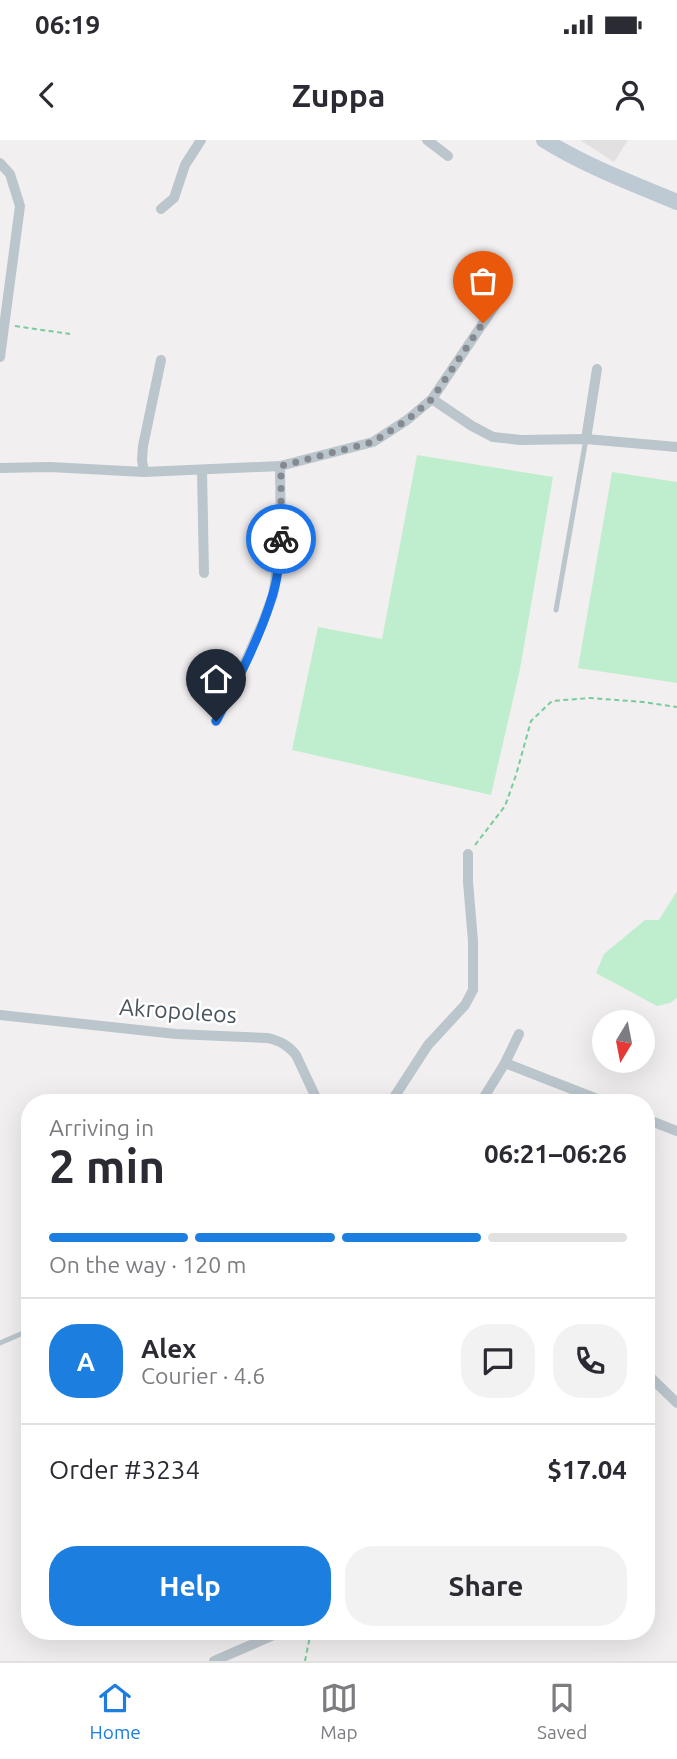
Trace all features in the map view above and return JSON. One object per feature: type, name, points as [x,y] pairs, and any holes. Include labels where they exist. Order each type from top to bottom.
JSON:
[{"type":"main road","points":[[544,140],[596,169],[677,202]]},
{"type":"street","points":[[161,209],[174,198],[184,165],[201,140]]},
{"type":"street","points":[[426,140],[448,156]]},
{"type":"street","points":[[0,163],[10,174],[20,206],[0,357]]},
{"type":"street","points":[[0,468],[144,471],[281,466],[373,442],[407,420],[432,399],[496,304]]},
{"type":"street","points":[[144,471],[143,446],[161,360]]},
{"type":"street","points":[[586,439],[597,369]]},
{"type":"street","points":[[432,399],[493,437],[521,440],[586,439],[677,447]]},
{"type":"street","points":[[216,721],[242,671],[273,595],[281,541],[281,466]]},
{"type":"street","points":[[202,470],[204,573]]},
{"type":"street","points":[[396,1094],[428,1045],[465,1005],[472,989],[473,941],[468,854]]},
{"type":"street","name":"Akropoleos","points":[[0,1015],[187,1035],[277,1040],[296,1055],[313,1094]]},
{"type":"street","points":[[486,1094],[519,1034]]},
{"type":"street","points":[[505,1063],[584,1094]]},
{"type":"street","points":[[655,1122],[677,1131]]},
{"type":"street","points":[[655,1382],[677,1403]]},
{"type":"street","points":[[214,1661],[262,1640]]},
{"type":"lane","points":[[556,610],[586,439]]},
{"type":"lane","points":[[0,1343],[21,1334]]},
{"type":"path","points":[[4,324],[70,334]]},
{"type":"path","points":[[468,854],[505,806],[531,721],[552,701],[590,698],[677,707]]},
{"type":"path","points":[[304,1661],[308,1640]]},
{"type":"shaded area","points":[[580,140],[628,140],[614,162]]},
{"type":"green space","points":[[417,455],[553,477],[520,669],[491,795],[292,750],[318,627],[382,639]]},
{"type":"green space","points":[[612,472],[677,482],[677,683],[578,668]]},
{"type":"green space","points":[[677,891],[677,998],[657,1006],[596,973],[604,954],[645,920],[659,920]]},
{"type":"way so far","points":[[281,539],[281,466],[373,442],[407,420],[432,399],[483,323]]},
{"type":"route","points":[[216,721],[236,683],[273,595],[281,539]]}]
